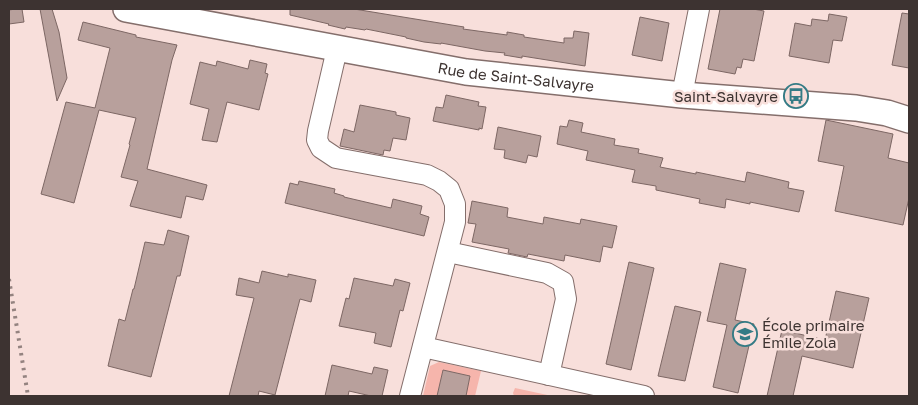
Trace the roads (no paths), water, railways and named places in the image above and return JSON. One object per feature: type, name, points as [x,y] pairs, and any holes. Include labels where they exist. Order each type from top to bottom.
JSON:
[{"type":"street","name":"Rue de Saint-Salvayre","points":[[126,9],[193,15],[337,48],[466,72],[682,95],[856,108],[887,113],[909,120]]},
{"type":"street","points":[[682,95],[699,9]]},
{"type":"street","points":[[337,48],[318,131],[317,140],[321,148],[336,158],[427,175],[440,181],[450,189],[455,204],[455,222],[448,252],[410,396]]},
{"type":"street","points":[[448,252],[547,274],[563,282],[566,299],[548,375]]},
{"type":"street","points":[[423,347],[644,396]]},
{"type":"railway","points":[[9,279],[28,396]]},
{"type":"place","name":"Saint-Salvayre","points":[[796,96]]},
{"type":"place","name":"École primaire Émile Zola","points":[[745,334]]}]
